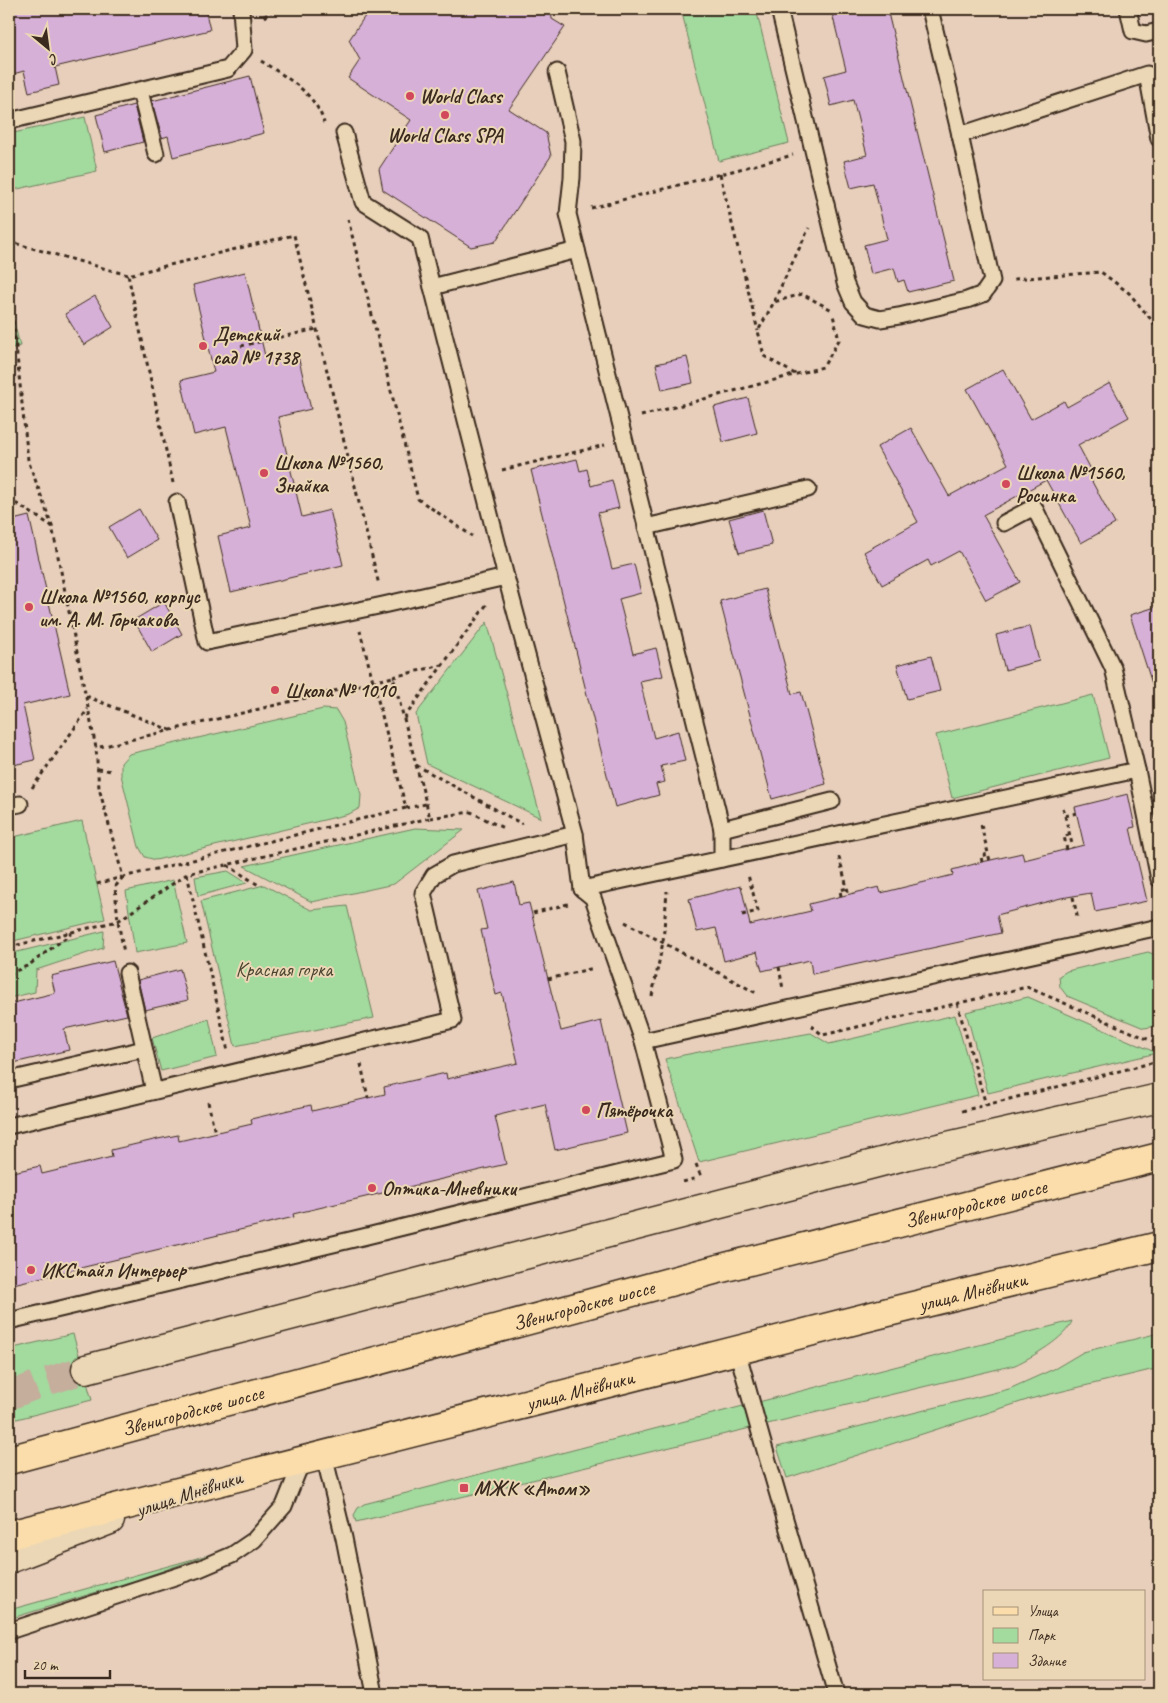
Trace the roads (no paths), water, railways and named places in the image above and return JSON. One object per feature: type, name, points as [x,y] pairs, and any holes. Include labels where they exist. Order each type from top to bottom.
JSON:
[{"type":"main road","points":[[86,1369],[908,1155],[1159,1098]]},
{"type":"main road","name":"Звенигородское шоссе","points":[[9,1460],[714,1270],[1159,1157]]},
{"type":"main road","name":"улица Мнёвники","points":[[9,1559],[65,1536],[202,1486],[737,1350],[1159,1246]]},
{"type":"main road","points":[[9,1535],[202,1486]]},
{"type":"lane","points":[[9,121],[228,69],[244,50],[240,9]]},
{"type":"lane","points":[[779,9],[844,283],[853,302],[865,315],[880,319],[967,300],[983,294],[992,281],[930,9]]},
{"type":"lane","points":[[1128,9],[1133,31],[1146,34],[1159,31]]},
{"type":"lane","points":[[558,72],[573,141],[572,178],[568,214],[722,829],[722,859]]},
{"type":"lane","points":[[960,135],[1153,72],[1159,139]]},
{"type":"lane","points":[[140,91],[156,154]]},
{"type":"lane","points":[[9,1321],[367,1236],[674,1160],[643,1041],[590,897],[420,238],[363,202],[344,133]]},
{"type":"lane","points":[[432,287],[577,250]]},
{"type":"lane","points":[[646,528],[808,489]]},
{"type":"lane","points":[[177,502],[207,642],[384,606],[506,577]]},
{"type":"lane","points":[[1004,523],[1034,507],[1113,668],[1137,770],[1159,879]]},
{"type":"lane","points":[[590,897],[670,870],[1137,770]]},
{"type":"lane","points":[[722,829],[832,802]]},
{"type":"lane","points":[[9,1126],[453,1020],[423,893],[434,875],[453,864],[575,834]]},
{"type":"lane","points":[[643,1041],[1159,927]]},
{"type":"lane","points":[[127,973],[154,1091]]},
{"type":"lane","points":[[9,1080],[144,1049]]},
{"type":"lane","points":[[737,1350],[836,1694]]},
{"type":"lane","points":[[9,1632],[199,1570],[232,1555],[254,1540],[284,1506],[313,1458]]},
{"type":"lane","points":[[313,1458],[344,1538],[375,1694]]},
{"type":"tunnel","points":[[9,1396],[86,1369]]},
{"type":"place","name":"World Class","points":[[410,96]]},
{"type":"place","name":"World Class SPA","points":[[445,115]]},
{"type":"place","name":"Детский сад № 1738","points":[[203,346]]},
{"type":"place","name":"Школа №1560, Знайка","points":[[264,473]]},
{"type":"place","name":"Школа №1560, Росинка","points":[[1006,484]]},
{"type":"place","name":"Школа №1560, корпус им. А. М. Горчакова","points":[[29,607]]},
{"type":"place","name":"Школа № 1010","points":[[275,690]]},
{"type":"place","name":"Пятёрочка","points":[[586,1110]]},
{"type":"place","name":"Оптика-Мневники","points":[[372,1188]]},
{"type":"place","name":"ИКСтайл Интерьер","points":[[31,1270]]},
{"type":"place","name":"МЖК «Атом»","points":[[464,1488]]},
{"type":"park label","name":"Красная горка","points":[[284,969]]}]
